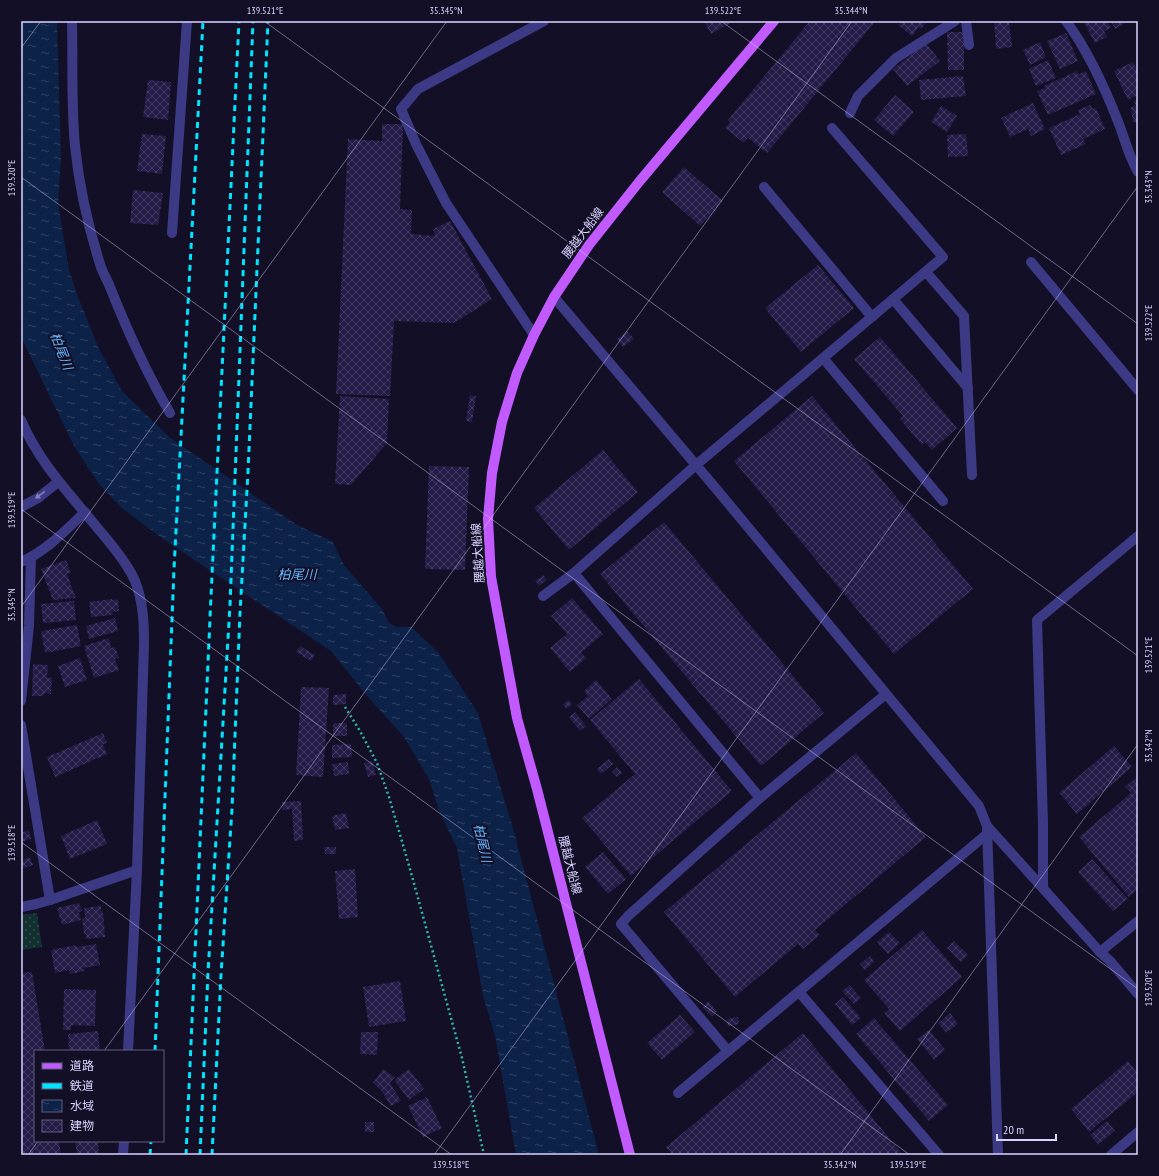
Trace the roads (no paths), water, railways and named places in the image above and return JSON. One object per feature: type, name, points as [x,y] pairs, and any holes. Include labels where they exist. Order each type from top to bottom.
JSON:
[{"type":"main road","name":"腰越大船線","points":[[630,1155],[537,789],[517,718],[491,577],[488,519],[492,473],[502,422],[517,373],[534,335],[554,297],[589,245],[639,182],[774,21]]},
{"type":"street","points":[[72,21],[73,115],[75,141],[81,186],[91,233],[100,266],[121,314],[148,372],[170,413]]},
{"type":"street","points":[[172,233],[187,21]]},
{"type":"street","points":[[534,335],[446,203],[416,144],[401,109],[418,89],[544,21]]},
{"type":"street","points":[[850,113],[858,96],[896,58],[955,21]]},
{"type":"street","points":[[966,21],[968,45]]},
{"type":"street","points":[[1066,21],[1094,65],[1119,124],[1133,164],[1138,172]]},
{"type":"street","points":[[543,596],[574,572],[696,465],[943,257],[832,128]]},
{"type":"street","points":[[764,187],[872,317]]},
{"type":"street","points":[[1030,262],[1138,390]]},
{"type":"street","points":[[926,272],[964,316],[972,475]]},
{"type":"street","points":[[554,297],[696,465],[979,806],[987,830],[998,1155]]},
{"type":"street","points":[[892,299],[968,388]]},
{"type":"street","points":[[823,358],[943,501]]},
{"type":"street","points":[[22,424],[40,456],[58,482],[110,542],[134,579],[140,599],[144,643],[137,870],[128,1050]]},
{"type":"street","points":[[21,507],[38,498],[58,482]]},
{"type":"street","points":[[21,562],[31,557],[60,535],[85,512]]},
{"type":"street","points":[[1042,888],[1043,824],[1037,620],[1138,536]]},
{"type":"street","points":[[21,701],[29,626],[31,557]]},
{"type":"street","points":[[574,572],[760,798]]},
{"type":"street","points":[[728,1051],[621,924],[628,916],[760,798],[886,694]]},
{"type":"street","points":[[21,725],[50,900]]},
{"type":"street","points":[[987,830],[1110,961],[1138,994]]},
{"type":"street","points":[[678,1093],[799,992],[987,830]]},
{"type":"street","points":[[21,907],[50,900],[137,870]]},
{"type":"street","points":[[1100,952],[1138,921]]},
{"type":"street","points":[[799,992],[939,1155]]},
{"type":"street","points":[[1111,1155],[1138,1132]]},
{"type":"street","points":[[123,1155],[124,1142]]},
{"type":"water","name":"柏尾川","points":[[21,21],[57,21],[61,160],[58,203],[69,270],[99,349],[122,391],[169,437],[297,525],[332,541],[344,565],[382,609],[389,623],[397,627],[411,627],[438,652],[478,713],[513,828],[599,1155],[516,1155],[495,1036],[483,996],[457,848],[439,811],[429,779],[404,737],[368,697],[331,651],[163,539],[123,509],[99,484],[74,446],[21,337]]},
{"type":"railway","points":[[155,1050],[174,569],[203,21]]},
{"type":"railway","points":[[186,1155],[239,21]]},
{"type":"railway","points":[[200,1155],[208,973],[230,605],[253,21]]},
{"type":"railway","points":[[212,1155],[221,975],[232,809],[268,21]]},
{"type":"railway","points":[[150,1155],[151,1142]]}]
